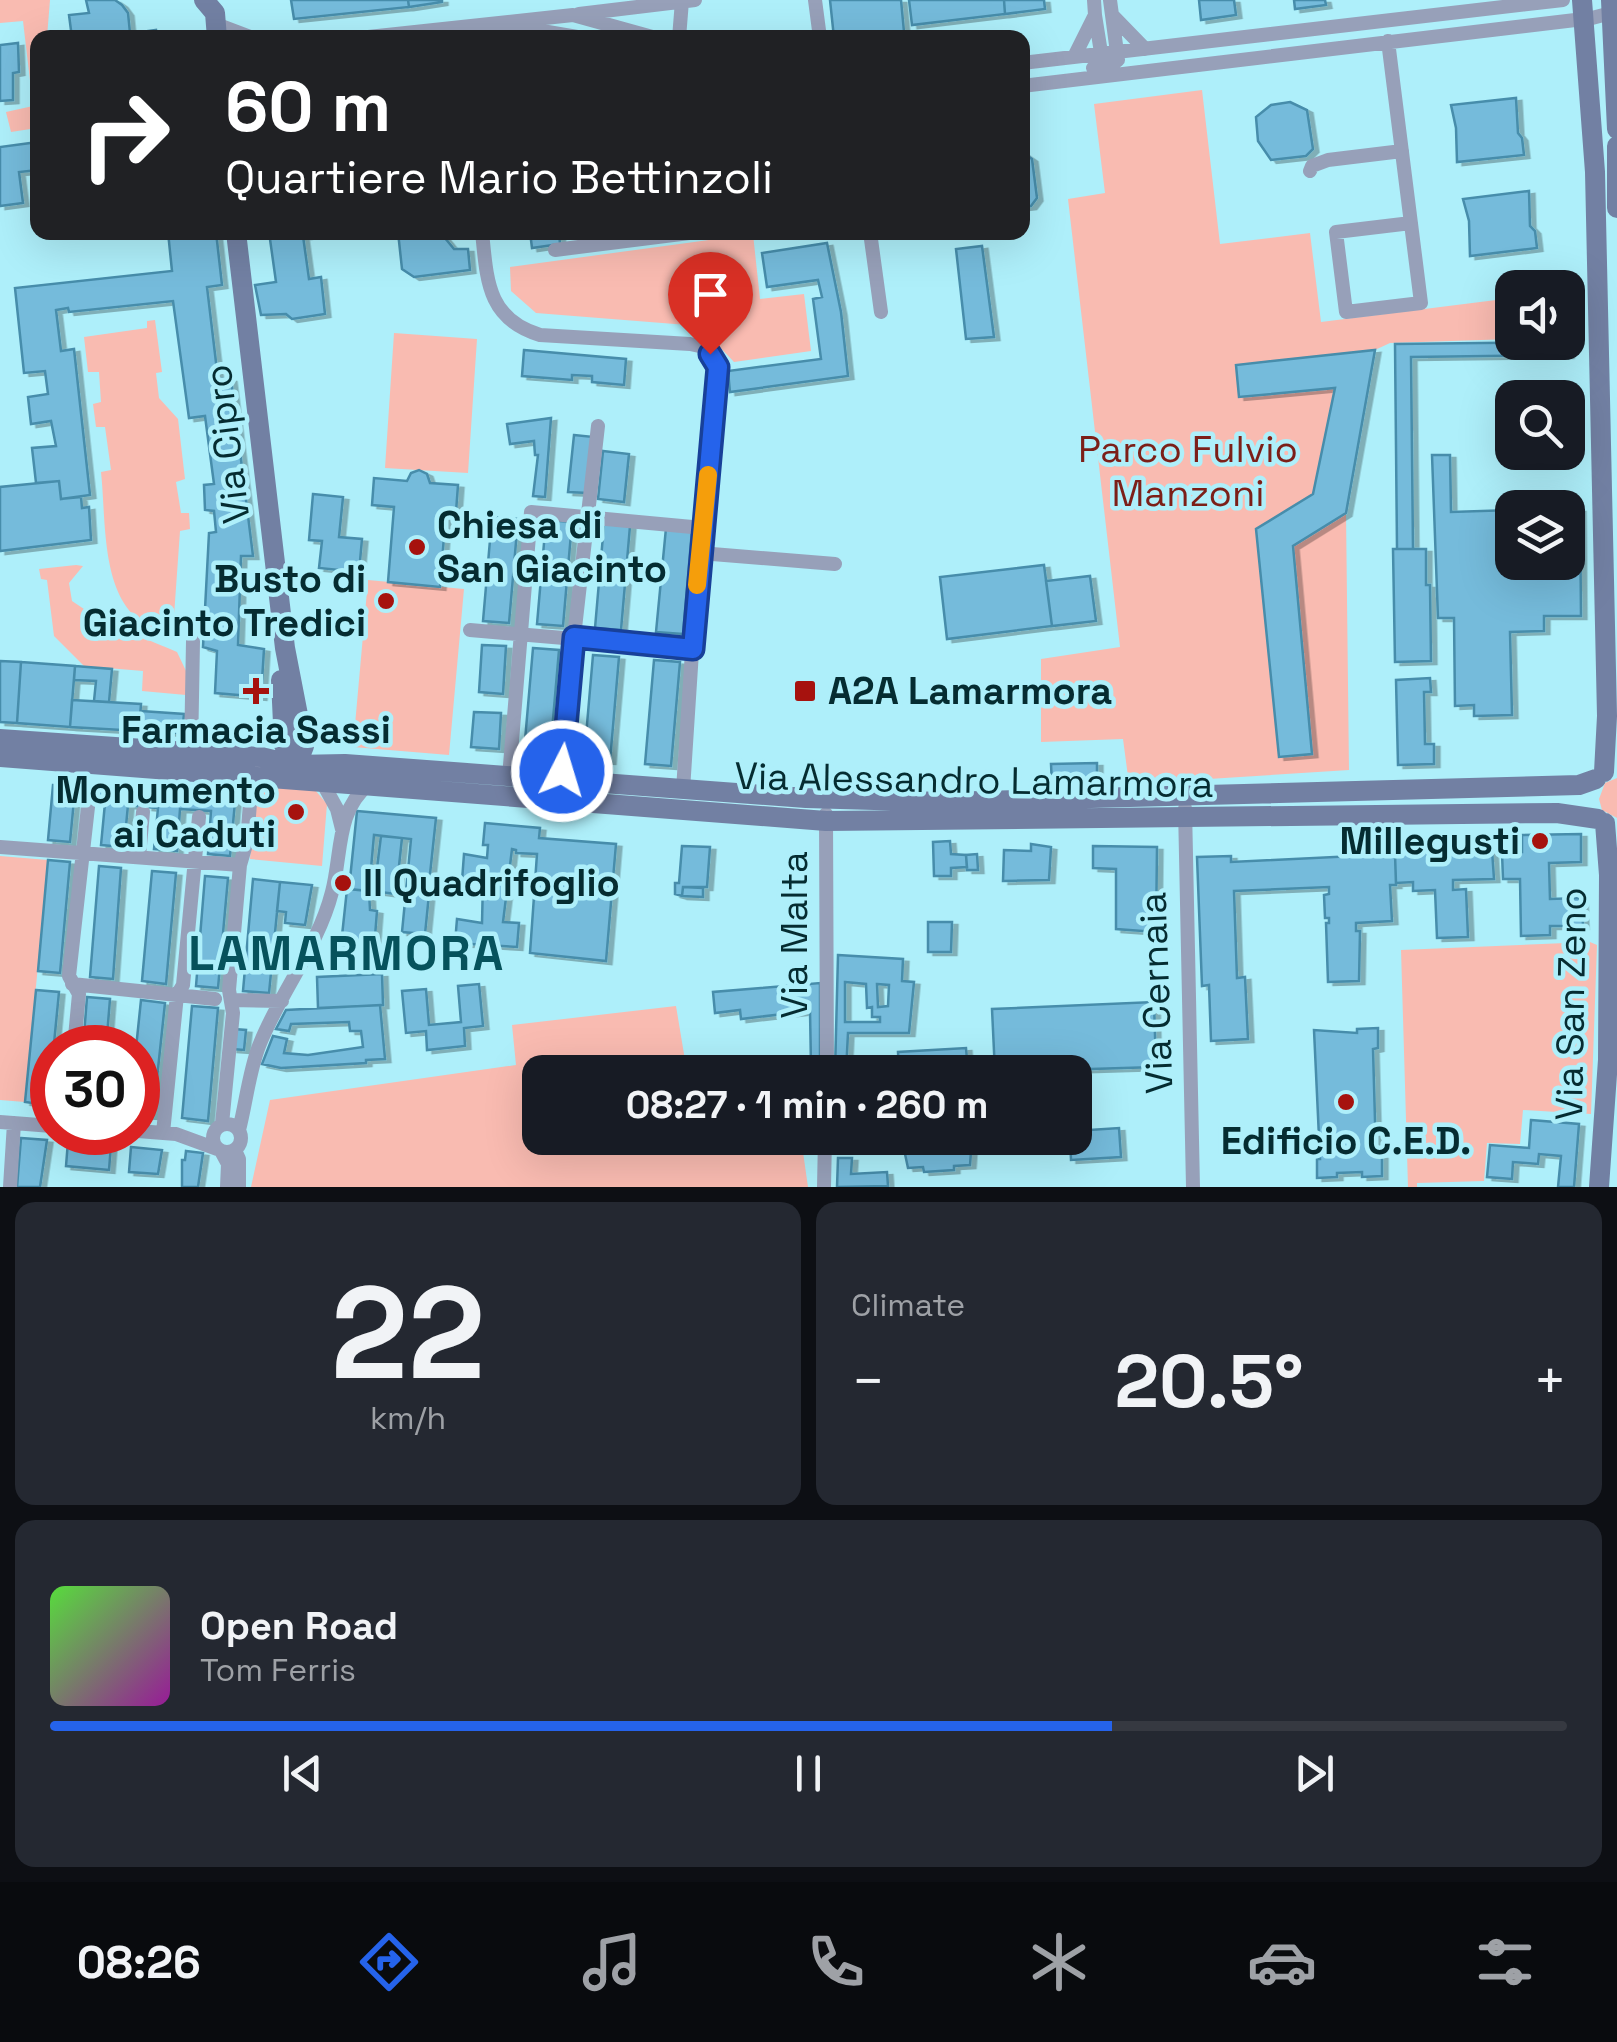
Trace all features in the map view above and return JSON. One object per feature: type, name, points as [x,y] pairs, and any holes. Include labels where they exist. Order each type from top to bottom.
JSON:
[{"type":"main road","points":[[1611,6],[1617,132]]},
{"type":"main road","points":[[1582,9],[1592,136],[1606,773]]},
{"type":"main road","points":[[1617,146],[1617,208]]},
{"type":"main road","name":"Via Cipro","points":[[237,240],[285,648],[304,746],[292,773]]},
{"type":"main road","name":"Via Cipro","points":[[285,648],[280,663],[284,745],[292,773]]},
{"type":"main road","name":"Via Alessandro Lamarmora","points":[[0,739],[261,757],[324,783],[826,821],[1185,808],[1579,785],[1606,773]]},
{"type":"main road","points":[[261,757],[284,745]]},
{"type":"main road","name":"Via Alessandro Lamarmora","points":[[0,757],[247,782],[344,764],[826,798],[1572,813],[1607,822]]},
{"type":"main road","name":"Via San Zeno","points":[[1599,1187],[1608,1060],[1609,875],[1607,822],[1590,803],[1606,773]]},
{"type":"street","points":[[815,0],[819,30]]},
{"type":"street","points":[[1030,84],[1145,49],[1563,0]]},
{"type":"street","points":[[488,30],[688,1],[681,30]]},
{"type":"street","points":[[1030,62],[1074,57],[1107,62],[1388,41],[1611,6]]},
{"type":"street","points":[[1094,8],[1107,62]]},
{"type":"street","points":[[1074,57],[1094,8]]},
{"type":"street","points":[[1111,8],[1145,49]]},
{"type":"street","points":[[1107,62],[1111,8]]},
{"type":"street","points":[[215,15],[240,30]]},
{"type":"street","points":[[573,15],[627,30]]},
{"type":"street","points":[[1388,41],[1402,151],[1411,223],[1421,303],[1346,312],[1336,232],[1411,223]]},
{"type":"street","points":[[1592,136],[1617,132]]},
{"type":"street","points":[[1310,171],[1312,166],[1328,160],[1402,151]]},
{"type":"street","points":[[483,240],[492,292],[500,312],[521,329],[540,335],[690,344],[704,347],[718,367],[682,790]]},
{"type":"street","points":[[556,250],[634,240]]},
{"type":"street","points":[[871,240],[881,312]]},
{"type":"street","points":[[562,782],[598,426]]},
{"type":"street","points":[[508,778],[530,512],[702,528]]},
{"type":"street","points":[[700,552],[834,564]]},
{"type":"street","points":[[470,630],[693,649]]},
{"type":"street","points":[[191,753],[193,641]]},
{"type":"street","points":[[228,1187],[224,1150],[212,1138],[220,1125],[233,1013],[223,1000],[240,865],[247,841],[247,782],[261,757]]},
{"type":"street","points":[[324,783],[342,829]]},
{"type":"street","points":[[224,1150],[241,1143],[240,1130],[258,1048],[321,925],[352,798],[368,785]]},
{"type":"street","name":"Via Malta","points":[[826,798],[827,1055]]},
{"type":"street","points":[[77,1025],[80,994],[70,976],[88,807]]},
{"type":"street","name":"Via Cernaia","points":[[1185,808],[1193,1187]]},
{"type":"street","points":[[139,857],[143,812]]},
{"type":"street","points":[[170,1133],[177,995],[183,985],[198,817]]},
{"type":"street","points":[[0,846],[240,865]]},
{"type":"street","points":[[72,984],[223,1000],[282,1001]]},
{"type":"street","points":[[7,1122],[10,1187]]},
{"type":"street","points":[[160,1132],[232,1124],[240,1130]]},
{"type":"street","points":[[170,1133],[224,1150],[239,1159],[239,1187]]},
{"type":"street","points":[[824,1187],[825,1155]]},
{"type":"green space","points":[[0,0],[50,0],[48,30],[30,30],[30,80],[23,21],[0,23]]},
{"type":"green space","name":"Parco Fulvio Manzoni","points":[[1202,90],[1220,244],[1310,233],[1321,322],[1495,300],[1495,340],[1390,343],[1375,350],[1236,366],[1239,397],[1335,388],[1313,494],[1256,529],[1279,756],[1293,546],[1346,513],[1349,770],[1129,784],[1123,739],[1041,742],[1041,659],[1120,647],[1068,199],[1105,193],[1094,104]]},
{"type":"green space","points":[[30,107],[30,129],[11,132],[6,112]]},
{"type":"green space","points":[[709,240],[754,240],[760,299],[804,294],[811,351],[734,362],[700,326],[536,313],[511,291],[510,267]]},
{"type":"green space","points":[[155,320],[162,372],[156,373],[159,398],[178,419],[185,479],[176,482],[181,513],[189,513],[190,529],[180,531],[170,631],[147,624],[130,611],[118,592],[111,569],[101,472],[111,470],[105,427],[96,427],[93,404],[101,402],[99,372],[88,372],[84,337],[147,328],[147,321]]},
{"type":"green space","points":[[394,333],[477,339],[468,473],[385,468]]},
{"type":"green space","points":[[83,566],[69,583],[72,601],[87,611],[105,608],[130,631],[177,652],[187,673],[186,695],[142,691],[143,671],[84,666],[54,636],[47,580],[41,579],[39,569]]},
{"type":"green space","points":[[368,580],[464,589],[449,755],[353,747]]},
{"type":"green space","points":[[1617,778],[1617,818],[1602,810],[1599,799],[1605,783]]},
{"type":"green space","points":[[255,786],[315,790],[327,804],[322,866],[250,859]]},
{"type":"green space","points":[[0,856],[48,860],[25,1102],[0,1100]]},
{"type":"green space","points":[[1590,942],[1597,945],[1591,1114],[1523,1110],[1520,1144],[1487,1143],[1484,1181],[1417,1183],[1417,1187],[1408,1187],[1401,950]]},
{"type":"green space","points":[[676,1006],[684,1055],[522,1055],[522,1155],[803,1155],[808,1187],[251,1187],[270,1100],[516,1065],[512,1025]]},
{"type":"building","points":[[86,0],[115,0],[128,13],[130,30],[71,30],[69,15],[89,13]]},
{"type":"building","points":[[291,0],[408,0],[409,7],[294,19]]},
{"type":"building","points":[[408,0],[442,0],[442,2],[409,7]]},
{"type":"building","points":[[830,0],[901,0],[904,30],[833,30]]},
{"type":"building","points":[[909,0],[1004,0],[1005,14],[912,25]]},
{"type":"building","points":[[1004,0],[1044,0],[1045,9],[1005,14]]},
{"type":"building","points":[[1199,0],[1234,0],[1236,15],[1201,20]]},
{"type":"building","points":[[1294,0],[1325,0],[1326,5],[1295,9]]},
{"type":"building","points":[[18,43],[19,72],[13,73],[13,100],[0,101],[0,45]]},
{"type":"building","points":[[1516,98],[1524,155],[1457,162],[1451,105]]},
{"type":"building","points":[[1290,102],[1307,110],[1313,149],[1306,156],[1271,160],[1258,141],[1256,117],[1271,105]]},
{"type":"building","points":[[30,143],[30,171],[19,172],[23,203],[0,206],[0,147]]},
{"type":"building","points":[[1030,158],[1037,198],[1030,206]]},
{"type":"building","points":[[1529,191],[1530,226],[1535,231],[1537,248],[1470,256],[1469,221],[1463,199]]},
{"type":"building","points":[[169,240],[217,240],[222,285],[207,287],[218,379],[231,379],[253,556],[241,556],[238,645],[264,649],[261,697],[215,693],[217,651],[203,647],[209,533],[216,532],[214,511],[205,510],[204,485],[214,484],[205,416],[189,418],[173,301],[56,310],[61,351],[74,349],[90,495],[61,499],[59,481],[36,483],[32,448],[56,446],[51,421],[31,424],[28,397],[48,394],[45,371],[24,373],[15,288],[172,271]]},
{"type":"building","points":[[270,240],[304,240],[309,279],[321,277],[325,314],[292,319],[286,314],[261,315],[255,285],[276,282]]},
{"type":"building","points":[[399,240],[447,240],[454,249],[468,249],[470,270],[414,277],[402,269]]},
{"type":"building","points":[[531,240],[560,240],[560,244],[532,248]]},
{"type":"building","points":[[827,243],[841,312],[848,376],[730,392],[728,371],[821,359],[813,299],[822,297],[818,280],[767,287],[762,253]]},
{"type":"building","points":[[982,246],[994,337],[966,339],[956,249]]},
{"type":"building","points":[[1495,343],[1495,356],[1411,357],[1413,549],[1397,549],[1395,344]]},
{"type":"building","points":[[524,350],[626,359],[624,385],[592,382],[592,376],[572,375],[572,380],[522,376]]},
{"type":"building","points":[[1375,350],[1346,513],[1293,546],[1312,754],[1279,757],[1256,529],[1313,494],[1335,388],[1239,397],[1236,365]]},
{"type":"building","points":[[551,418],[545,497],[533,496],[538,455],[534,441],[510,444],[507,424]]},
{"type":"building","points":[[574,435],[594,437],[588,493],[568,492]]},
{"type":"building","points":[[603,451],[629,454],[624,502],[598,499]]},
{"type":"building","points":[[1432,455],[1450,455],[1451,512],[1495,511],[1495,580],[1581,580],[1581,616],[1544,616],[1544,631],[1510,632],[1512,715],[1474,716],[1474,705],[1455,706],[1454,618],[1438,618]]},
{"type":"building","name":"Chiesa di San Giacinto","points":[[419,470],[427,474],[430,483],[458,485],[456,512],[446,511],[440,587],[388,582],[394,507],[372,505],[374,478],[407,481],[411,473]]},
{"type":"building","points":[[59,481],[61,499],[81,497],[82,508],[89,507],[91,540],[0,551],[0,487]]},
{"type":"building","points":[[313,494],[343,497],[339,537],[362,539],[359,572],[319,568],[322,541],[309,540]]},
{"type":"building","points":[[492,517],[518,519],[509,623],[483,621]]},
{"type":"building","points":[[546,520],[572,522],[563,626],[537,624]]},
{"type":"building","points":[[604,524],[630,526],[621,630],[595,628]]},
{"type":"building","points":[[666,528],[692,530],[683,634],[656,632]]},
{"type":"building","points":[[1393,549],[1426,549],[1431,661],[1395,662]]},
{"type":"building","points":[[1044,565],[1052,626],[947,639],[940,577]]},
{"type":"building","points":[[1090,576],[1096,621],[1052,626],[1046,581]]},
{"type":"building","points":[[482,645],[506,646],[503,694],[479,692]]},
{"type":"building","points":[[533,648],[559,650],[550,754],[524,752]]},
{"type":"building","points":[[593,655],[619,657],[610,761],[584,759]]},
{"type":"building","points":[[654,660],[680,662],[671,766],[645,764]]},
{"type":"building","points":[[0,661],[21,662],[17,723],[0,722]]},
{"type":"building","points":[[21,662],[75,666],[70,727],[17,723]]},
{"type":"building","points":[[75,666],[112,669],[109,702],[94,701],[96,681],[74,680]]},
{"type":"building","points":[[1430,678],[1431,692],[1424,692],[1425,744],[1434,744],[1434,764],[1398,765],[1396,680]]},
{"type":"building","points":[[72,700],[141,704],[139,731],[70,727]]},
{"type":"building","points":[[141,711],[184,714],[182,733],[139,731]]},
{"type":"building","points":[[474,712],[501,713],[499,749],[471,747]]},
{"type":"building","points":[[1097,763],[1097,784],[1052,785],[1051,764]]},
{"type":"building","points":[[53,785],[138,792],[137,806],[128,805],[124,847],[101,845],[105,803],[74,800],[70,842],[48,840]]},
{"type":"building","points":[[148,794],[235,802],[230,856],[208,854],[211,811],[180,809],[177,851],[154,849],[158,808],[147,807]]},
{"type":"building","points":[[357,811],[436,818],[428,893],[406,891],[411,839],[374,835],[369,891],[349,889]]},
{"type":"building","points":[[485,823],[540,828],[539,838],[616,844],[606,961],[530,953],[537,854],[516,853],[512,849],[503,922],[519,923],[517,947],[455,943],[457,919],[482,923],[483,880],[462,881],[464,854],[487,858],[488,845],[483,845]]},
{"type":"building","points":[[1581,834],[1581,862],[1549,863],[1550,899],[1582,898],[1583,926],[1550,926],[1550,935],[1521,936],[1520,879],[1503,879],[1502,853],[1522,852],[1522,835]]},
{"type":"building","points":[[381,836],[402,838],[396,894],[380,892],[382,870],[377,868]]},
{"type":"building","points":[[950,841],[951,854],[966,855],[967,867],[951,868],[951,876],[934,876],[933,842]]},
{"type":"building","points":[[1031,844],[1051,847],[1049,880],[1003,881],[1004,850],[1031,851]]},
{"type":"building","points":[[682,846],[710,847],[707,887],[683,887],[682,896],[675,894],[675,883],[679,883]]},
{"type":"building","points":[[1093,846],[1157,847],[1156,932],[1116,929],[1116,869],[1093,868]]},
{"type":"building","points":[[1492,850],[1494,879],[1453,880],[1453,890],[1466,889],[1468,937],[1437,938],[1435,890],[1413,891],[1413,882],[1396,883],[1395,854]]},
{"type":"building","points":[[977,854],[978,870],[967,870],[966,855]]},
{"type":"building","points":[[1395,854],[1396,885],[1390,885],[1392,921],[1356,923],[1356,931],[1360,931],[1359,981],[1328,982],[1329,918],[1325,918],[1324,895],[1329,894],[1329,887],[1234,891],[1237,978],[1245,977],[1248,1039],[1211,1041],[1209,985],[1202,986],[1197,857],[1231,856],[1231,862]]},
{"type":"building","points":[[48,860],[70,862],[60,973],[38,971]]},
{"type":"building","points":[[99,866],[121,868],[113,979],[90,977]]},
{"type":"building","points":[[152,871],[176,873],[166,984],[142,981]]},
{"type":"building","points":[[205,876],[228,878],[218,988],[196,986]]},
{"type":"building","points":[[253,879],[280,882],[269,993],[243,991]]},
{"type":"building","points":[[280,882],[312,885],[305,925],[285,923],[286,912],[277,911]]},
{"type":"building","points":[[683,887],[703,888],[703,897],[682,896]]},
{"type":"building","points":[[347,889],[369,891],[370,910],[377,911],[374,949],[341,945]]},
{"type":"building","points":[[406,891],[429,894],[425,934],[402,932]]},
{"type":"building","points":[[928,922],[952,922],[951,952],[928,952]]},
{"type":"building","points":[[838,955],[903,959],[902,981],[914,982],[909,1033],[848,1033],[847,1055],[835,1055]],"holes":[[[845,982],[866,984],[867,1008],[872,1007],[872,1017],[880,1017],[880,1022],[845,1022]],[[877,984],[889,985],[888,1006],[878,1007]]]},
{"type":"building","points":[[382,974],[383,1005],[318,1008],[317,977]]},
{"type":"building","points":[[820,983],[820,1055],[811,1055],[810,1011],[741,1019],[740,1010],[715,1013],[713,992]]},
{"type":"building","points":[[479,984],[483,1026],[464,1028],[465,1046],[427,1050],[426,1031],[406,1033],[402,991],[426,989],[429,1025],[461,1022],[458,986]]},
{"type":"building","points":[[36,990],[59,992],[56,1025],[33,1025]]},
{"type":"building","points":[[87,997],[110,999],[108,1025],[85,1025]]},
{"type":"building","points":[[141,1000],[165,1003],[160,1050],[160,1025],[138,1025]]},
{"type":"building","points":[[1154,1002],[1156,1067],[1092,1069],[1092,1055],[994,1055],[992,1009]]},
{"type":"building","points":[[380,1005],[385,1059],[281,1068],[262,1064],[273,1036],[287,1039],[284,1053],[308,1055],[363,1047],[361,1031],[350,1031],[349,1022],[291,1024],[289,1031],[276,1029],[286,1010]]},
{"type":"building","points":[[192,1006],[218,1008],[208,1121],[182,1118]]},
{"type":"building","name":"Edificio C.E.D.","points":[[1378,1028],[1378,1048],[1373,1049],[1376,1156],[1382,1156],[1382,1176],[1362,1177],[1362,1172],[1317,1178],[1320,1159],[1314,1030],[1357,1033],[1357,1029]]},
{"type":"building","points":[[234,1029],[246,1030],[244,1050],[232,1049]]},
{"type":"building","points":[[966,1048],[967,1055],[898,1055]]},
{"type":"building","points":[[30,1051],[30,1103],[25,1102]]},
{"type":"building","points":[[1531,1120],[1579,1124],[1574,1187],[1558,1187],[1561,1156],[1539,1154],[1538,1164],[1513,1162],[1512,1179],[1487,1177],[1490,1145],[1529,1148]]},
{"type":"building","points":[[1119,1128],[1121,1157],[1071,1160],[1071,1155],[1092,1155],[1092,1130]]},
{"type":"building","points":[[21,1138],[30,1139],[30,1155],[45,1155],[40,1187],[17,1187]]},
{"type":"building","points":[[162,1150],[158,1174],[129,1172],[130,1155],[160,1155]]},
{"type":"building","points":[[186,1151],[203,1153],[198,1187],[182,1187]]},
{"type":"building","points":[[67,1155],[110,1155],[109,1170],[66,1166]]},
{"type":"building","points":[[905,1155],[971,1155],[970,1165],[954,1166],[954,1170],[924,1172],[923,1167],[908,1168]]},
{"type":"building","points":[[838,1158],[852,1158],[851,1174],[887,1172],[888,1186],[837,1187]]},
{"type":"slow traffic","points":[[697,585],[708,475]]},
{"type":"place","name":"Chiesa di San Giacinto","points":[[417,547]]},
{"type":"place","name":"Busto di Giacinto Tredici","points":[[386,601]]},
{"type":"place","name":"Farmacia Sassi","points":[[256,691]]},
{"type":"place","name":"A2A Lamarmora","points":[[805,691]]},
{"type":"place","name":"Monumento ai Caduti","points":[[296,812]]},
{"type":"place","name":"Millegusti","points":[[1540,841]]},
{"type":"place","name":"Il Quadrifoglio","points":[[343,883]]},
{"type":"place","name":"Edificio C.E.D.","points":[[1346,1102]]},
{"type":"district","name":"LAMARMORA","points":[[347,953]]},
{"type":"route","points":[[562,771],[574,637],[693,649],[718,367],[710,354]]}]
